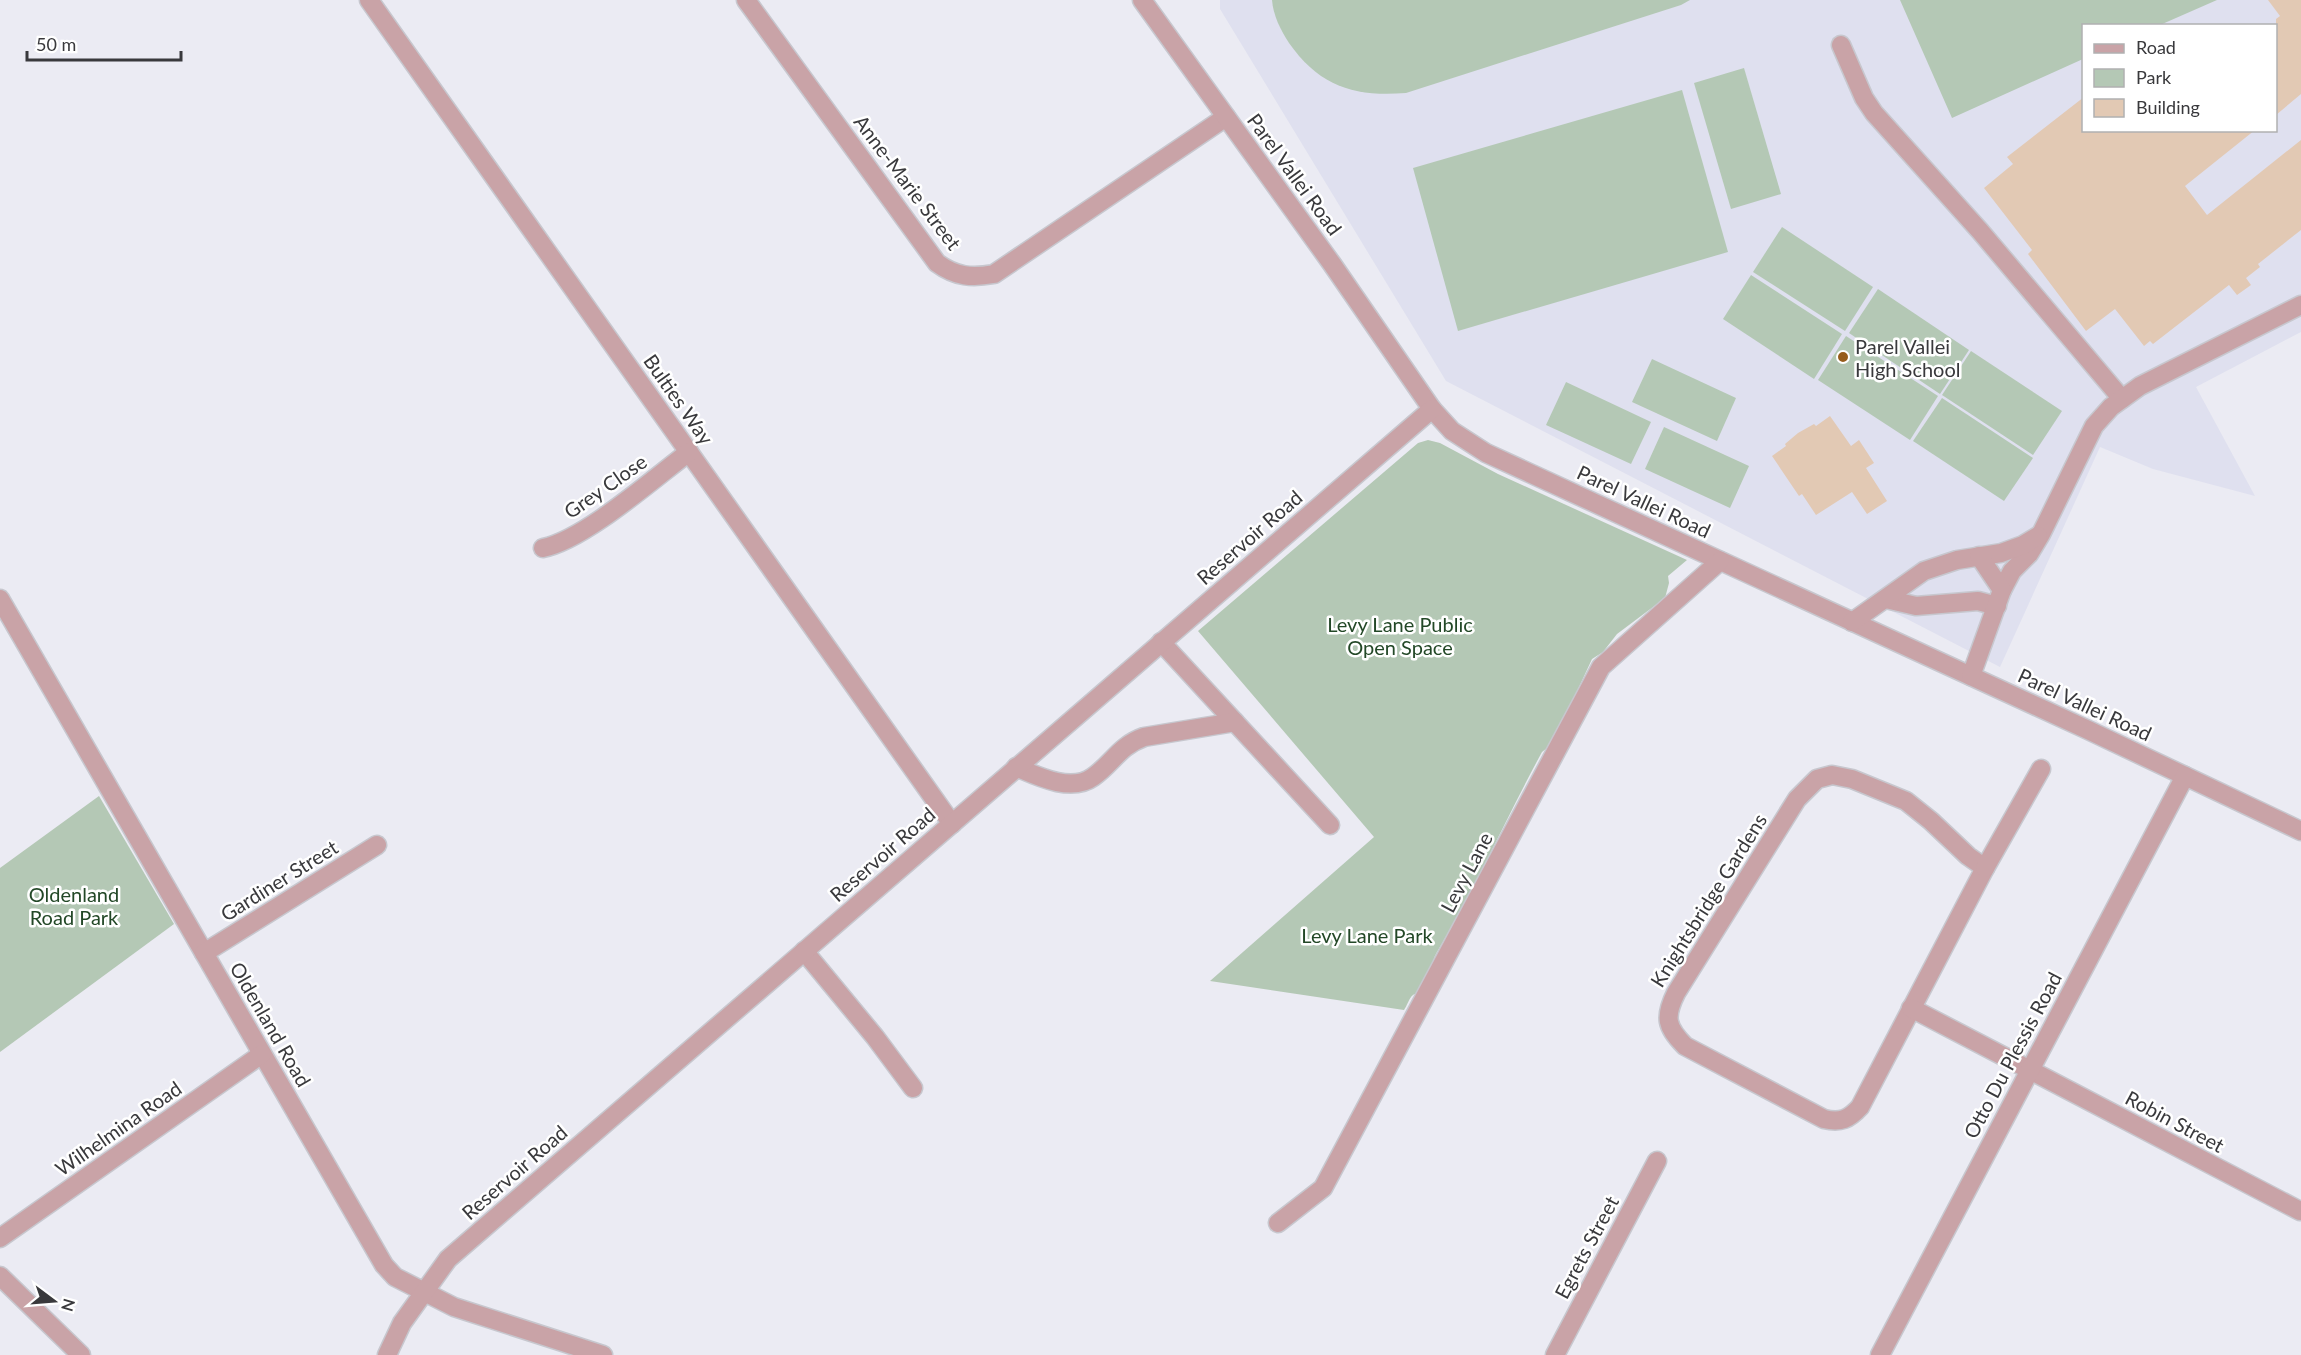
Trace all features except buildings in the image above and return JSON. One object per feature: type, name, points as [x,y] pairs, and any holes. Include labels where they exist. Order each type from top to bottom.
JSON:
[{"type":"street","name":"Bulties Way","points":[[369,0],[952,824]]},
{"type":"street","name":"Anne-Marie Street","points":[[746,0],[937,263],[961,276],[976,278],[994,274],[1226,117]]},
{"type":"street","name":"Parel Vallei Road","points":[[1142,0],[1332,264],[1432,409],[1452,431],[1486,453],[2185,776],[2299,824]]},
{"type":"street","points":[[1840,45],[1864,98],[1874,113],[1980,231],[2122,399]]},
{"type":"street","points":[[1971,676],[2012,572],[2041,534],[2094,426],[2102,416],[2140,386],[2301,305]]},
{"type":"street","name":"Reservoir Road","points":[[387,1355],[402,1323],[448,1259],[1432,409]]},
{"type":"street","name":"Grey Close","points":[[543,548],[555,546],[581,532],[689,452]]},
{"type":"street","points":[[1852,622],[1924,571],[1957,560],[2012,550],[2041,534]]},
{"type":"street","points":[[1979,556],[2000,598]]},
{"type":"street","name":"Levy Lane","points":[[1278,1223],[1323,1188],[1601,667],[1720,561]]},
{"type":"street","points":[[1886,599],[1916,606],[2000,598]]},
{"type":"street","name":"Oldenland Road","points":[[0,599],[384,1265],[395,1277],[454,1307],[603,1355]]},
{"type":"street","points":[[1161,642],[1330,825]]},
{"type":"street","points":[[1016,767],[1048,780],[1083,782],[1093,777],[1122,748],[1144,736],[1235,722]]},
{"type":"street","name":"Knightsbridge Gardens","points":[[1985,868],[1968,856],[1917,809],[1892,794],[1839,776],[1817,779],[1797,799],[1676,993],[1668,1008],[1668,1021],[1674,1035],[1685,1046],[1824,1119],[1835,1122],[1852,1116],[1860,1107],[1985,868],[2041,770]]},
{"type":"street","name":"Otto Du Plessis Road","points":[[1880,1355],[2185,776]]},
{"type":"street","name":"Gardiner Street","points":[[204,953],[377,845]]},
{"type":"street","points":[[804,951],[914,1088]]},
{"type":"street","points":[[1911,1008],[2030,1070]]},
{"type":"street","name":"Wilhelmina Road","points":[[0,1238],[262,1054]]},
{"type":"street","name":"Robin Street","points":[[2030,1070],[2300,1212]]},
{"type":"street","name":"Egrets Street","points":[[1555,1355],[1657,1161]]},
{"type":"street","points":[[0,1276],[81,1355]]},
{"type":"shaded area","name":"Parel Vallei High School","points":[[1220,0],[2301,0],[2301,332],[2196,387],[2255,496],[2153,469],[2100,447],[2000,667],[1446,381],[1220,9]]},
{"type":"green space","points":[[1272,0],[1690,0],[1681,5],[1406,93],[1388,94],[1355,91],[1326,79],[1313,70],[1301,58],[1280,28]]},
{"type":"green space","points":[[1900,0],[2217,0],[2162,24],[2082,24],[2082,59],[1952,118]]},
{"type":"green space","points":[[1744,68],[1781,194],[1731,209],[1694,83]]},
{"type":"green space","points":[[1682,90],[1728,252],[1458,331],[1413,168]]},
{"type":"green space","points":[[1782,227],[1873,287],[1845,331],[1753,272]]},
{"type":"green space","points":[[1751,275],[1842,334],[1814,379],[1723,319]]},
{"type":"green space","points":[[1878,289],[1969,350],[1940,394],[1849,333]]},
{"type":"green space","points":[[1846,336],[1938,396],[1910,440],[1818,380]]},
{"type":"green space","points":[[1971,351],[2062,411],[2033,455],[1942,395]]},
{"type":"green space","points":[[1652,359],[1736,398],[1717,441],[1632,402]]},
{"type":"green space","points":[[1566,382],[1651,422],[1631,464],[1546,425]]},
{"type":"green space","points":[[1942,398],[2033,458],[2004,501],[1913,441]]},
{"type":"green space","points":[[1664,427],[1749,466],[1730,508],[1645,469]]},
{"type":"green space","name":"Levy Lane Public Open Space","points":[[1428,440],[1440,443],[1498,474],[1687,560],[1668,576],[1669,583],[1665,598],[1617,634],[1603,652],[1592,659],[1553,743],[1542,752],[1465,903],[1435,956],[1427,981],[1420,991],[1412,996],[1404,1010],[1210,981],[1374,837],[1198,631],[1418,443]]},
{"type":"green space","name":"Oldenland Road Park","points":[[99,796],[174,924],[0,1052],[0,868]]},
{"type":"place","name":"Parel Vallei High School","points":[[1843,357]]},
{"type":"park label","name":"Levy Lane Park","points":[[1367,935]]}]
